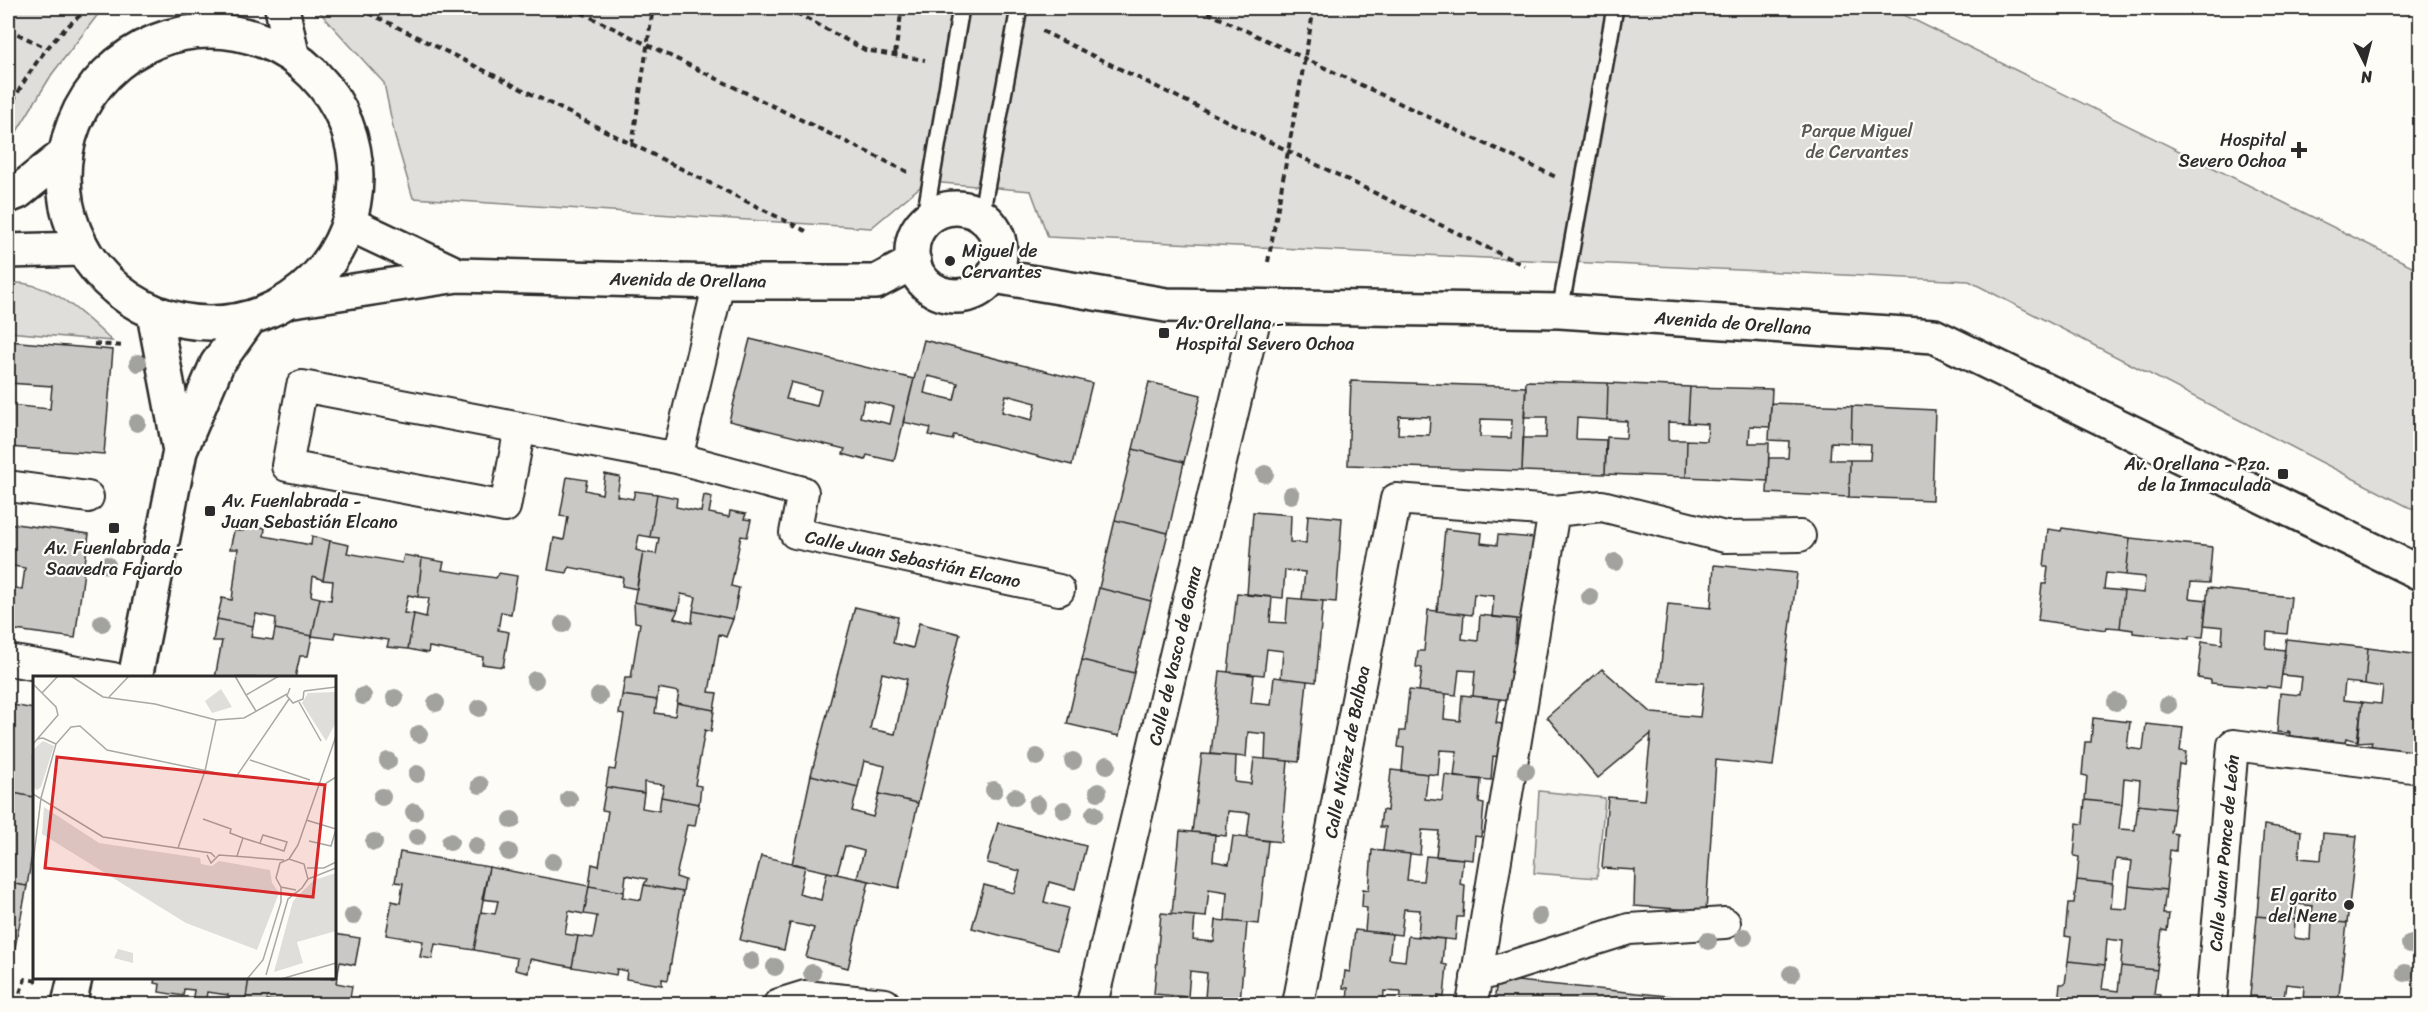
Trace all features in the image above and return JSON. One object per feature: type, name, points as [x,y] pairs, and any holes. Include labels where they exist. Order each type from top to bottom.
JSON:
[{"type":"main road","points":[[155,41],[199,30],[248,34],[292,54],[328,87],[350,129],[358,177],[350,224],[328,267],[293,300],[249,320],[201,324],[154,314],[112,287],[82,249],[65,203],[64,154],[80,108],[110,69],[155,41],[195,8]]},
{"type":"main road","points":[[282,8],[292,54]]},
{"type":"main road","points":[[8,196],[18,192],[64,154]]},
{"type":"main road","points":[[950,208],[964,208],[981,216],[989,222],[997,234],[1001,248],[1000,262],[993,276],[983,287],[971,294],[956,296],[942,294],[919,276],[912,248],[916,233],[935,213],[950,208]]},
{"type":"main road","name":"Avenida de Orellana","points":[[350,224],[458,275]]},
{"type":"main road","points":[[8,251],[82,249]]},
{"type":"main road","name":"Avenida de Orellana","points":[[293,300],[458,275],[719,282],[876,282],[914,262]]},
{"type":"main road","name":"Avenida de Orellana","points":[[993,276],[1166,305],[1560,311],[1934,336],[2421,573]]},
{"type":"main road","points":[[154,314],[180,451]]},
{"type":"main road","points":[[135,676],[180,451],[217,364],[249,320]]},
{"type":"main road","points":[[60,980],[69,1005]]},
{"type":"street","points":[[677,458],[719,282]]},
{"type":"street","name":"Calle de Vasco de Gama","points":[[1092,1005],[1257,307]]},
{"type":"street","name":"Calle Juan Sebastián Elcano","points":[[520,428],[505,507],[287,466],[302,386],[677,458],[803,492],[795,533],[1059,590]]},
{"type":"street","points":[[8,486],[88,497]]},
{"type":"street","name":"Calle Núñez de Balboa","points":[[1298,1005],[1396,499],[1554,511]]},
{"type":"street","points":[[1474,991],[1554,511],[1602,506],[1725,537],[1800,536]]},
{"type":"street","points":[[8,660],[101,676]]},
{"type":"street","name":"Calle Juan Ponce de León","points":[[2211,1005],[2233,745],[2421,768]]},
{"type":"street","points":[[1474,991],[1629,929],[1725,923]]},
{"type":"street","points":[[779,1005],[805,996],[885,1005]]},
{"type":"lane","points":[[924,222],[961,8]]},
{"type":"lane","points":[[1560,311],[1615,8]]},
{"type":"lane","points":[[981,216],[1018,13]]},
{"type":"path","points":[[8,111],[19,88],[46,48],[68,25],[90,8]]},
{"type":"path","points":[[358,8],[808,232]]},
{"type":"path","points":[[572,8],[912,174]]},
{"type":"path","points":[[632,145],[653,8]]},
{"type":"path","points":[[787,8],[865,50],[931,61]]},
{"type":"path","points":[[895,54],[902,8]]},
{"type":"path","points":[[1198,8],[1564,181]]},
{"type":"path","points":[[1268,262],[1314,8]]},
{"type":"path","points":[[1018,13],[1288,151],[1525,266]]},
{"type":"path","points":[[8,29],[46,48]]},
{"type":"path","points":[[94,344],[125,346]]},
{"type":"path","points":[[20,993],[25,979],[60,980]]},
{"type":"green space","points":[[8,8],[103,8],[52,74],[8,146]]},
{"type":"green space","name":"Parque Miguel de Cervantes","points":[[316,8],[1890,8],[2420,270],[2420,513],[1969,281],[1048,237],[1031,191],[931,182],[926,182],[871,228],[413,198],[395,137],[384,83]]},
{"type":"green space","points":[[8,283],[39,287],[52,293],[78,310],[112,341],[8,332]]},
{"type":"green space","points":[[1539,791],[1605,798],[1597,878],[1534,873]]},
{"type":"building","points":[[750,339],[914,379],[894,461],[867,455],[865,460],[843,454],[845,449],[729,421]],"holes":[[[791,382],[821,390],[817,406],[786,399]],[[864,400],[894,407],[890,424],[860,417]]]},
{"type":"building","points":[[924,340],[1092,383],[1072,465],[954,435],[952,440],[929,435],[931,428],[903,422]],"holes":[[[928,376],[958,383],[954,400],[924,393]],[[1006,395],[1036,403],[1032,420],[1002,412]]]},
{"type":"building","points":[[8,341],[113,350],[104,454],[8,447],[8,405],[50,409],[52,386],[8,383]]},
{"type":"building","points":[[1351,381],[1526,387],[1522,471],[1348,465]],"holes":[[[1399,416],[1430,417],[1429,435],[1398,434]],[[1481,419],[1512,420],[1511,438],[1480,437]]]},
{"type":"building","points":[[1526,381],[1608,383],[1607,420],[1577,418],[1576,439],[1606,440],[1605,474],[1522,471],[1523,438],[1546,438],[1547,417],[1524,417]]},
{"type":"building","points":[[1149,382],[1201,395],[1184,462],[1133,449]]},
{"type":"building","points":[[1608,383],[1690,387],[1688,423],[1668,422],[1668,440],[1687,440],[1686,477],[1605,474],[1607,437],[1626,438],[1627,421],[1607,420]]},
{"type":"building","points":[[1690,387],[1772,389],[1770,427],[1750,426],[1749,443],[1769,443],[1768,481],[1686,477],[1687,440],[1707,441],[1708,424],[1688,423]]},
{"type":"building","points":[[1771,403],[1852,406],[1851,443],[1831,442],[1830,460],[1850,460],[1849,497],[1767,493],[1769,458],[1788,458],[1789,441],[1769,440]]},
{"type":"building","points":[[1852,406],[1935,410],[1932,500],[1849,497],[1850,460],[1870,460],[1871,444],[1851,443]]},
{"type":"building","points":[[1133,449],[1184,462],[1168,533],[1115,520]]},
{"type":"building","points":[[605,474],[620,477],[617,496],[633,499],[635,491],[657,494],[650,537],[639,535],[636,550],[643,552],[637,589],[622,586],[623,577],[569,567],[567,573],[548,570],[554,538],[564,540],[568,517],[560,516],[567,477],[587,480],[585,490],[602,494]]},
{"type":"building","points":[[657,494],[677,498],[676,507],[701,512],[704,495],[712,497],[709,513],[729,517],[730,511],[746,514],[744,519],[751,520],[747,537],[741,536],[731,586],[739,588],[733,619],[693,611],[696,597],[681,594],[678,610],[634,602],[643,552],[656,554],[659,538],[650,537]]},
{"type":"building","points":[[1253,512],[1291,515],[1290,542],[1306,543],[1308,515],[1342,518],[1336,602],[1302,599],[1305,572],[1285,570],[1283,598],[1247,595]]},
{"type":"building","points":[[1115,520],[1168,533],[1151,601],[1099,588]]},
{"type":"building","points":[[8,523],[89,534],[75,638],[8,629],[8,587],[22,589],[25,568],[8,565]]},
{"type":"building","points":[[243,523],[265,528],[264,536],[311,545],[312,536],[330,541],[323,580],[313,576],[311,596],[320,598],[312,636],[275,629],[276,618],[256,614],[253,626],[217,619],[222,598],[232,600],[238,549],[230,549],[234,531],[243,531]]},
{"type":"building","points":[[2062,528],[2130,538],[2126,575],[2106,573],[2104,589],[2124,591],[2120,628],[2107,627],[2106,630],[2038,620],[2042,584],[2046,584],[2048,567],[2044,567],[2048,529],[2061,531]]},
{"type":"building","points":[[1445,529],[1482,533],[1481,543],[1497,545],[1498,535],[1535,538],[1527,620],[1492,617],[1494,596],[1474,594],[1472,615],[1437,611]]},
{"type":"building","points":[[2130,538],[2212,547],[2209,583],[2191,582],[2189,598],[2207,600],[2203,637],[2189,636],[2189,639],[2133,633],[2133,630],[2120,628],[2124,591],[2144,593],[2145,577],[2126,575]]},
{"type":"building","points":[[330,541],[349,545],[347,553],[402,563],[404,555],[422,558],[418,597],[408,595],[404,613],[414,614],[408,649],[387,647],[389,640],[335,632],[335,639],[312,636],[320,598],[331,600],[333,581],[323,580]]},
{"type":"building","points":[[422,558],[444,562],[442,570],[496,578],[499,573],[517,576],[511,614],[501,612],[498,630],[509,632],[503,667],[482,664],[483,657],[429,647],[428,653],[408,649],[414,614],[426,617],[429,598],[418,597]]},
{"type":"building","points":[[1714,565],[1797,573],[1773,766],[1716,760],[1706,911],[1634,906],[1635,870],[1602,868],[1608,797],[1644,800],[1651,734],[1598,778],[1547,717],[1602,669],[1652,713],[1700,717],[1704,683],[1659,681],[1668,604],[1711,608]]},
{"type":"building","points":[[1099,588],[1151,601],[1134,673],[1082,660]]},
{"type":"building","points":[[2208,588],[2291,597],[2287,634],[2267,632],[2266,648],[2285,650],[2280,688],[2211,683],[2211,680],[2198,678],[2202,641],[2222,644],[2223,627],[2204,625]]},
{"type":"building","points":[[1237,593],[1272,597],[1270,622],[1286,623],[1288,598],[1323,601],[1316,682],[1281,678],[1283,651],[1267,649],[1264,675],[1228,672]]},
{"type":"building","points":[[634,602],[678,610],[674,618],[692,623],[693,611],[733,619],[726,637],[719,634],[709,692],[717,693],[714,710],[677,703],[679,692],[658,688],[657,700],[622,695],[625,678],[631,678],[640,623],[635,622]]},
{"type":"building","points":[[855,607],[898,617],[893,643],[913,648],[919,623],[960,634],[918,803],[879,794],[885,766],[864,761],[858,787],[811,775]],"holes":[[[882,673],[907,679],[895,734],[870,729]]]},
{"type":"building","points":[[1428,610],[1464,614],[1462,639],[1478,641],[1480,615],[1517,619],[1515,643],[1520,644],[1517,677],[1511,676],[1509,700],[1473,696],[1475,671],[1459,670],[1456,695],[1419,691],[1422,668],[1416,667],[1418,651],[1424,651]]},
{"type":"building","points":[[217,619],[253,626],[251,637],[273,640],[275,629],[312,636],[308,656],[300,656],[295,676],[215,676],[222,641],[213,641]]},
{"type":"building","points":[[2286,639],[2368,648],[2365,684],[2345,682],[2343,700],[2362,702],[2357,741],[2346,738],[2345,743],[2318,740],[2318,738],[2314,740],[2302,738],[2302,736],[2301,738],[2289,737],[2290,732],[2288,731],[2288,733],[2277,732],[2280,693],[2300,695],[2302,677],[2282,675]]},
{"type":"building","points":[[2368,648],[2420,655],[2420,753],[2371,746],[2372,741],[2358,742],[2362,702],[2381,704],[2383,687],[2365,684]]},
{"type":"building","points":[[1082,660],[1134,673],[1119,736],[1067,724]]},
{"type":"building","points":[[1220,671],[1254,675],[1251,703],[1271,705],[1274,677],[1307,681],[1299,762],[1265,759],[1266,734],[1248,732],[1246,757],[1211,754]]},
{"type":"building","points":[[1409,690],[1446,694],[1444,719],[1460,721],[1462,695],[1500,699],[1496,723],[1502,724],[1499,757],[1493,756],[1491,780],[1454,777],[1457,751],[1440,750],[1438,775],[1402,771],[1404,748],[1398,747],[1400,731],[1405,731]]},
{"type":"building","points":[[622,695],[657,700],[655,713],[675,716],[677,703],[714,710],[711,732],[705,730],[695,785],[701,786],[699,804],[661,797],[664,785],[644,782],[644,793],[606,787],[609,769],[615,770],[624,715],[619,714]]},
{"type":"building","points":[[8,704],[33,709],[33,797],[8,792]]},
{"type":"building","points":[[2093,718],[2130,722],[2127,748],[2143,750],[2146,724],[2183,728],[2180,751],[2186,752],[2184,765],[2179,764],[2174,809],[2138,805],[2140,780],[2124,778],[2122,804],[2085,800],[2087,776],[2082,775],[2085,742],[2091,742]]},
{"type":"building","points":[[1202,754],[1236,756],[1235,782],[1251,784],[1254,758],[1288,761],[1281,842],[1247,838],[1250,813],[1228,811],[1226,836],[1192,832]]},
{"type":"building","points":[[1391,770],[1428,774],[1425,799],[1442,801],[1445,775],[1481,780],[1479,803],[1484,804],[1481,837],[1475,836],[1473,860],[1436,856],[1439,831],[1422,830],[1420,855],[1383,851],[1386,827],[1380,827],[1382,810],[1387,811]]},
{"type":"building","points":[[811,775],[858,787],[852,811],[873,817],[879,794],[918,803],[899,888],[857,878],[864,851],[845,846],[837,874],[792,864]]},
{"type":"building","points":[[606,787],[644,793],[642,808],[659,811],[661,797],[699,804],[695,826],[687,825],[676,877],[685,880],[683,892],[644,885],[647,879],[626,875],[624,892],[589,886],[592,864],[599,866],[608,811],[602,810]]},
{"type":"building","points":[[8,792],[33,797],[33,849],[27,886],[8,883]]},
{"type":"building","points":[[2085,800],[2122,804],[2119,829],[2135,830],[2138,805],[2174,809],[2171,833],[2177,834],[2176,851],[2170,850],[2166,890],[2129,886],[2132,861],[2116,859],[2113,884],[2077,880],[2079,857],[2074,856],[2077,823],[2083,824]]},
{"type":"building","points":[[998,823],[1086,846],[1075,889],[1049,882],[1044,902],[1068,908],[1057,950],[972,928],[984,885],[1014,893],[1020,871],[987,863]]},
{"type":"building","points":[[2264,825],[2301,831],[2299,858],[2321,860],[2323,833],[2357,836],[2347,923],[2311,920],[2313,906],[2297,904],[2295,920],[2257,916]]},
{"type":"building","points":[[1180,831],[1215,834],[1213,861],[1229,864],[1233,836],[1268,841],[1259,924],[1225,921],[1227,892],[1209,889],[1206,917],[1172,914]]},
{"type":"building","points":[[1372,850],[1410,854],[1407,880],[1423,881],[1426,856],[1463,859],[1460,884],[1465,885],[1463,917],[1457,917],[1455,940],[1418,936],[1420,910],[1404,909],[1401,935],[1365,931],[1367,908],[1362,907],[1363,889],[1369,890]]},
{"type":"building","points":[[400,852],[489,867],[474,950],[435,944],[432,959],[420,957],[423,941],[386,935],[392,901],[400,903],[403,883],[395,882]]},
{"type":"building","points":[[761,856],[805,866],[799,894],[821,900],[827,872],[869,881],[848,968],[806,957],[814,928],[790,923],[784,950],[740,940]]},
{"type":"building","points":[[489,867],[589,886],[584,914],[569,911],[565,934],[578,936],[572,967],[530,959],[528,973],[515,970],[517,958],[474,950],[481,912],[495,914],[498,901],[482,899]]},
{"type":"building","points":[[2077,880],[2113,884],[2111,908],[2127,909],[2129,886],[2166,890],[2163,914],[2169,914],[2167,931],[2162,930],[2157,970],[2121,966],[2123,941],[2107,939],[2105,965],[2068,961],[2071,937],[2065,936],[2068,903],[2074,903]]},
{"type":"building","points":[[8,883],[27,886],[10,973],[8,972]]},
{"type":"building","points":[[644,885],[683,892],[668,980],[662,979],[662,985],[626,979],[627,971],[617,969],[616,975],[572,967],[578,936],[593,938],[597,916],[584,914],[589,886],[624,892],[622,897],[641,900]]},
{"type":"building","points":[[1161,913],[1195,916],[1193,940],[1214,942],[1216,920],[1247,923],[1240,1001],[1205,998],[1207,973],[1190,971],[1188,997],[1154,994]]},
{"type":"building","points":[[2257,916],[2295,920],[2294,938],[2310,940],[2311,920],[2347,923],[2338,1004],[2303,1001],[2304,986],[2286,984],[2284,998],[2250,996]]},
{"type":"building","points":[[1355,930],[1392,934],[1389,959],[1405,961],[1408,936],[1444,939],[1442,964],[1447,965],[1444,997],[1438,996],[1438,1004],[1400,1004],[1401,992],[1384,991],[1383,1004],[1347,1004],[1348,988],[1343,988],[1345,971],[1350,972]]},
{"type":"building","points":[[336,934],[360,938],[355,965],[340,962],[336,983],[352,986],[349,1004],[289,1004],[267,1000],[266,1004],[245,1004],[249,979],[336,979]]},
{"type":"building","points":[[2068,961],[2105,965],[2102,989],[2118,991],[2121,966],[2157,970],[2154,994],[2160,995],[2159,1004],[2058,1004],[2060,984],[2065,984]]},
{"type":"building","points":[[155,979],[249,979],[245,1004],[226,1004],[228,995],[207,992],[205,1004],[192,1004],[194,990],[184,989],[183,996],[159,992],[160,984],[154,983]]},
{"type":"building","points":[[1497,979],[1748,1004],[1494,1004]]},
{"type":"building","points":[[2250,996],[2284,998],[2283,1004],[2249,1004]]},
{"type":"place","name":"Hospital Severo Ochoa","points":[[2299,150]]},
{"type":"place","name":"Miguel de Cervantes","points":[[950,261]]},
{"type":"place","name":"Av. Orellana - Hospital Severo Ochoa","points":[[1164,333]]},
{"type":"place","name":"Av. Orellana - Pza. de la Inmaculada","points":[[2283,474]]},
{"type":"place","name":"Av. Fuenlabrada - Juan Sebastián Elcano","points":[[210,511]]},
{"type":"place","name":"Av. Fuenlabrada - Saavedra Fajardo","points":[[114,528]]},
{"type":"place","name":"El garito del Nene","points":[[2349,905]]}]
